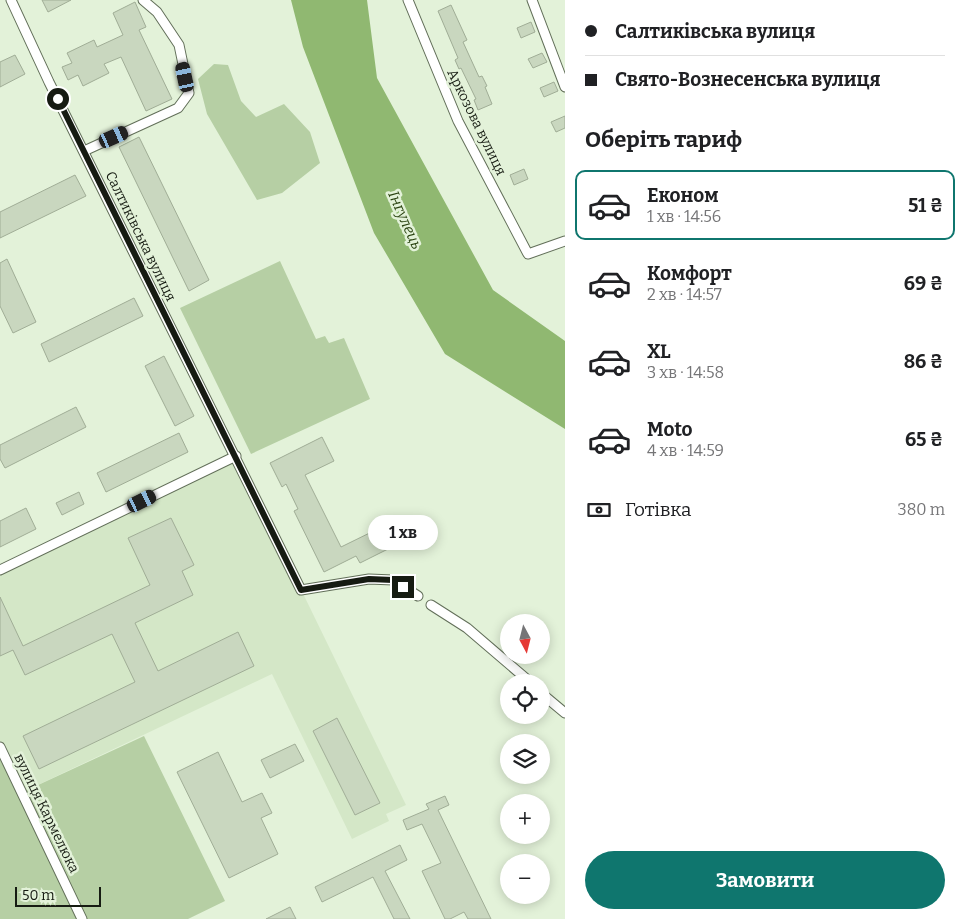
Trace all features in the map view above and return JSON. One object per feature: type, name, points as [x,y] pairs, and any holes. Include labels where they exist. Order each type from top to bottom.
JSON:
[{"type":"street","name":"Салтиківська вулиця","points":[[11,0],[301,590],[369,579],[393,580],[418,596]]},
{"type":"street","points":[[84,151],[178,108],[189,93],[179,45],[157,12],[143,0]]},
{"type":"street","name":"Аркозова вулиця","points":[[408,0],[458,121],[528,254],[565,240]]},
{"type":"street","points":[[532,0],[565,87]]},
{"type":"street","points":[[0,570],[236,456]]},
{"type":"street","points":[[431,604],[466,628],[521,674]]},
{"type":"street","points":[[550,700],[565,713]]},
{"type":"street","name":"вулиця Кармелюка","points":[[0,746],[82,919]]},
{"type":"shaded area","points":[[214,64],[228,65],[241,101],[256,117],[284,104],[310,132],[320,163],[282,193],[257,200],[207,114],[198,79]]},
{"type":"shaded area","points":[[280,261],[316,339],[325,336],[329,343],[344,338],[370,399],[251,454],[180,308]]},
{"type":"shaded area","points":[[236,456],[406,805],[386,814],[389,821],[352,839],[272,674],[23,792],[0,747],[0,570]]},
{"type":"shaded area","points":[[144,736],[225,901],[188,919],[0,919],[0,747],[23,792]]},
{"type":"water","name":"Інгулець","points":[[291,0],[367,0],[377,78],[493,290],[565,341],[565,429],[445,354],[374,233],[303,47]]},
{"type":"building","points":[[42,0],[71,0],[48,12]]},
{"type":"building","points":[[135,2],[146,27],[139,30],[172,99],[146,111],[121,57],[104,64],[109,73],[83,86],[78,75],[68,80],[62,67],[72,63],[67,53],[94,40],[97,47],[123,35],[113,13]]},
{"type":"building","points":[[451,5],[467,40],[463,42],[479,77],[482,76],[487,86],[485,87],[492,104],[478,110],[474,100],[476,99],[455,60],[458,58],[438,11]]},
{"type":"building","points":[[531,22],[535,32],[521,38],[517,28]]},
{"type":"building","points":[[542,53],[547,62],[533,68],[528,59]]},
{"type":"building","points":[[15,55],[25,74],[0,87],[0,62]]},
{"type":"building","points":[[554,82],[558,91],[544,97],[540,88]]},
{"type":"building","points":[[565,116],[565,128],[556,132],[551,122]]},
{"type":"building","points":[[139,137],[209,280],[189,291],[119,147]]},
{"type":"building","points":[[524,169],[528,179],[514,185],[510,175]]},
{"type":"building","points":[[75,175],[86,196],[0,238],[0,212]]},
{"type":"building","points":[[7,259],[36,322],[13,333],[0,306],[0,263]]},
{"type":"building","points":[[134,298],[143,316],[49,362],[41,344]]},
{"type":"building","points":[[164,356],[194,416],[175,426],[145,366]]},
{"type":"building","points":[[76,407],[86,427],[5,468],[0,459],[0,445]]},
{"type":"building","points":[[179,433],[188,452],[106,492],[97,473]]},
{"type":"building","points":[[322,437],[334,461],[305,475],[341,547],[392,522],[402,542],[360,563],[356,556],[324,572],[294,511],[298,509],[286,484],[282,487],[270,463]]},
{"type":"building","points":[[79,492],[84,504],[62,515],[56,503]]},
{"type":"building","points":[[26,508],[36,529],[0,547],[0,521]]},
{"type":"building","points":[[171,518],[194,565],[182,571],[193,595],[135,623],[158,671],[238,632],[254,666],[39,769],[23,736],[135,682],[112,634],[25,675],[13,650],[0,656],[0,597],[23,646],[150,585],[128,538]]},
{"type":"building","points":[[337,718],[380,803],[355,815],[313,731]]},
{"type":"building","points":[[295,744],[304,761],[270,778],[261,760]]},
{"type":"building","points":[[218,752],[242,802],[262,793],[272,813],[261,818],[278,854],[229,878],[177,772]]},
{"type":"building","points":[[445,796],[449,805],[438,810],[491,919],[468,919],[464,912],[450,919],[445,919],[422,871],[441,863],[422,824],[407,830],[403,820],[429,809],[426,804]]},
{"type":"building","points":[[400,845],[407,860],[385,871],[410,919],[394,919],[373,877],[322,902],[315,887]]},
{"type":"building","points":[[290,907],[296,919],[266,919]]},
{"type":"route","points":[[58,99],[301,590],[369,579],[393,580],[403,587]]}]
